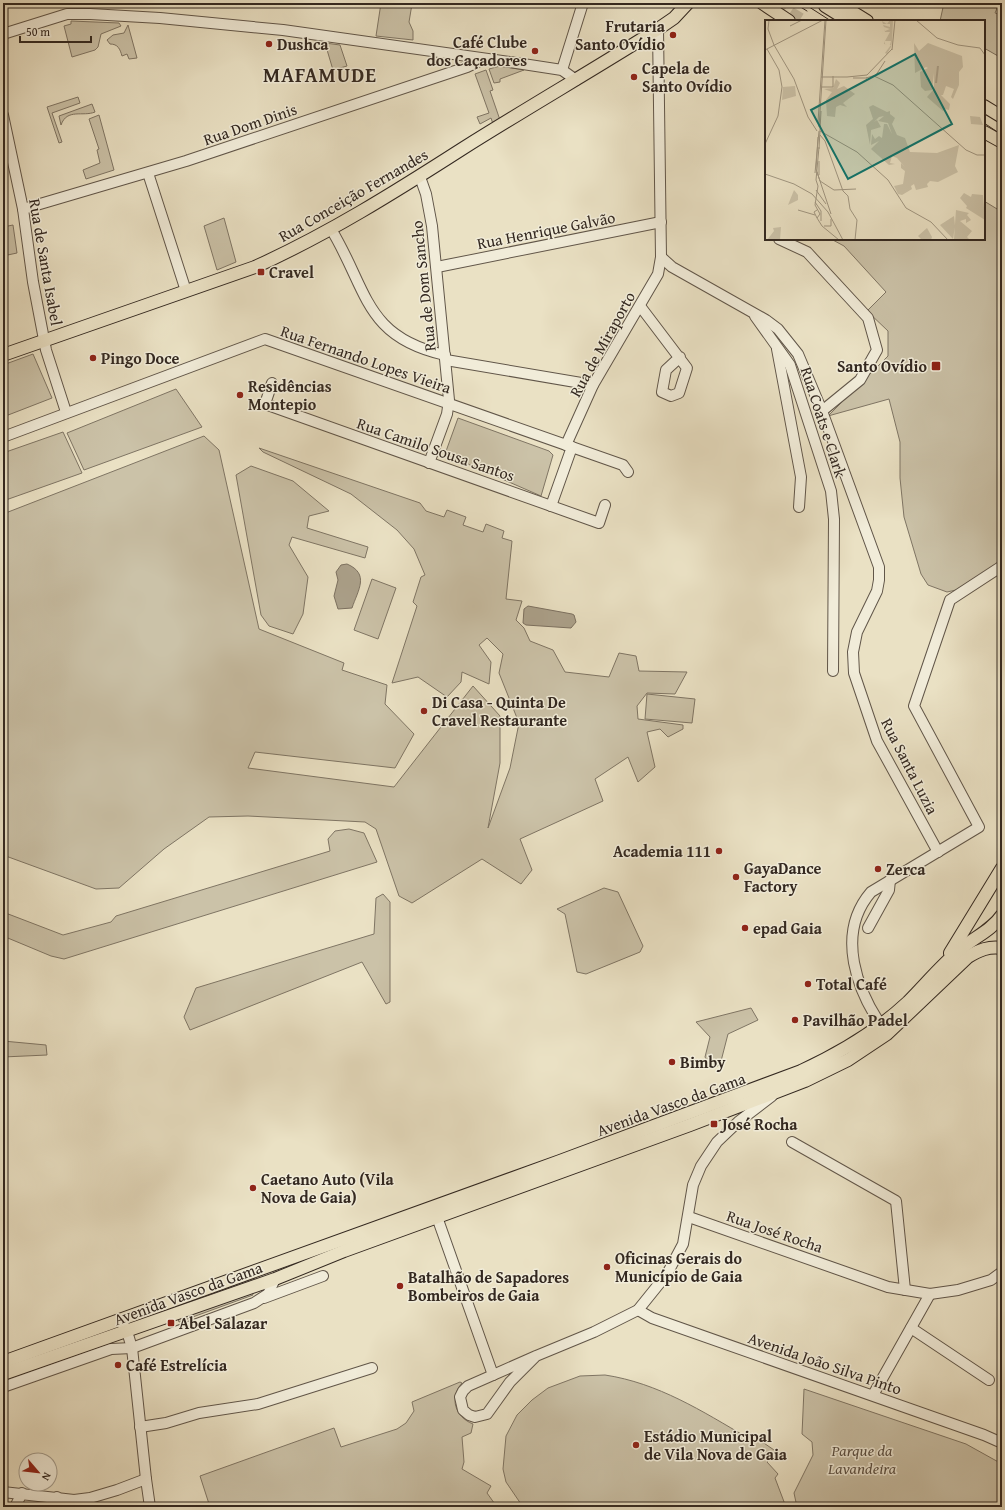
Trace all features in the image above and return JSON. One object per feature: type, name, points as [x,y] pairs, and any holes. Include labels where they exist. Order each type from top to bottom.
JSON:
[{"type":"main road","name":"Rua Conceição Fernandes","points":[[3,355],[255,267],[332,229],[420,177],[658,29],[674,18],[688,3]]},
{"type":"main road","points":[[762,3],[788,20]]},
{"type":"main road","points":[[838,3],[865,20]]},
{"type":"main road","points":[[825,6],[847,20]]},
{"type":"main road","points":[[985,107],[1002,117]]},
{"type":"main road","points":[[985,133],[1002,142]]},
{"type":"main road","points":[[935,974],[958,942],[1002,868]]},
{"type":"main road","name":"Avenida Vasco da Gama","points":[[3,1362],[185,1297],[379,1232],[774,1082],[835,1056],[884,1029],[935,974],[962,948],[989,929],[1002,915]]},
{"type":"main road","name":"Avenida Vasco da Gama","points":[[3,1374],[275,1279],[379,1232],[437,1217],[776,1093],[848,1060],[968,957],[980,950],[995,947],[1002,948]]},
{"type":"street","points":[[562,70],[584,3]]},
{"type":"street","points":[[3,34],[67,14],[90,14],[283,30],[562,70],[576,80]]},
{"type":"street","points":[[658,29],[661,257]]},
{"type":"street","name":"Rua Dom Dinis","points":[[23,209],[148,173],[467,67],[484,59]]},
{"type":"street","name":"Rua de Santa Isabel","points":[[3,115],[23,209],[33,282],[45,340],[66,412]]},
{"type":"street","points":[[148,173],[186,291]]},
{"type":"street","name":"Rua de Dom Sancho","points":[[420,177],[428,207],[437,267],[449,404],[429,463]]},
{"type":"street","name":"Rua Henrique Galvão","points":[[437,267],[661,222]]},
{"type":"street","points":[[332,229],[370,307],[382,323],[405,342],[446,358],[593,385]]},
{"type":"street","points":[[782,240],[807,252],[868,318],[877,350],[860,380],[822,411]]},
{"type":"street","name":"Rua de Miraporto","points":[[551,506],[569,446],[593,385],[616,343],[640,306],[658,274],[661,257]]},
{"type":"street","name":"Rua Coats e Clark","points":[[661,257],[672,267],[755,316],[790,365],[831,491],[834,519],[834,672]]},
{"type":"street","points":[[640,306],[680,357]]},
{"type":"street","name":"Rua Santa Luzia","points":[[755,316],[766,320],[778,329],[798,354],[822,411],[879,567],[877,591],[857,632],[853,652],[854,672],[877,741],[938,852]]},
{"type":"street","name":"Rua Fernando Lopes Vieira","points":[[3,437],[66,412],[191,368],[265,339],[623,465],[628,472]]},
{"type":"street","points":[[776,347],[801,477],[799,507]]},
{"type":"street","name":"Rua Camilo Sousa Santos","points":[[272,384],[265,404],[599,523],[605,505]]},
{"type":"street","points":[[884,1029],[871,1009],[855,969],[852,951],[857,915],[862,902],[871,892],[979,827],[914,706],[950,600],[1002,566]]},
{"type":"street","points":[[868,928],[889,890],[890,880]]},
{"type":"street","points":[[536,1356],[510,1382],[487,1414],[482,1417],[469,1415],[463,1410],[460,1404],[463,1391],[468,1386],[536,1356],[594,1332],[638,1310],[667,1274],[684,1244],[693,1185],[701,1166],[717,1142],[738,1122],[776,1093]]},
{"type":"street","points":[[792,1142],[896,1201],[905,1290]]},
{"type":"street","points":[[437,1217],[493,1375]]},
{"type":"street","name":"Rua José Rocha","points":[[689,1217],[888,1287],[905,1290],[930,1294],[958,1290],[991,1280],[1002,1272]]},
{"type":"street","points":[[3,1387],[106,1350],[116,1347],[132,1348],[323,1276]]},
{"type":"street","points":[[264,1298],[275,1279]]},
{"type":"street","points":[[873,1395],[930,1294]]},
{"type":"street","points":[[127,1330],[133,1321],[169,1308],[185,1297]]},
{"type":"street","name":"Avenida João Silva Pinto","points":[[638,1310],[652,1318],[984,1434],[1002,1443]]},
{"type":"street","points":[[116,1322],[121,1323],[127,1330],[132,1348],[150,1507]]},
{"type":"street","points":[[911,1328],[989,1380]]},
{"type":"street","points":[[140,1427],[166,1423],[198,1413],[258,1404],[372,1368]]},
{"type":"street","points":[[3,1492],[74,1500],[90,1498],[146,1479]]},
{"type":"street","points":[[15,1507],[22,1493]]},
{"type":"street","points":[[52,1507],[57,1497]]},
{"type":"green space","points":[[381,3],[412,4],[409,22],[413,31],[413,40],[376,36]]},
{"type":"green space","points":[[944,3],[999,3],[995,13],[1002,15],[1002,57],[985,49],[985,20],[940,20]]},
{"type":"green space","points":[[71,21],[119,23],[121,26],[101,34],[98,47],[95,50],[72,57],[64,26],[71,24]]},
{"type":"green space","points":[[128,25],[137,58],[129,59],[127,54],[122,56],[118,47],[110,44],[107,40],[113,35],[124,33]]},
{"type":"green space","points":[[325,43],[340,45],[347,66],[333,70]]},
{"type":"green space","points":[[500,66],[524,70],[500,79],[500,82],[494,83],[489,69]]},
{"type":"green space","points":[[486,70],[493,90],[490,91],[500,120],[493,124],[491,118],[480,124],[477,117],[489,113],[475,74]]},
{"type":"green space","points":[[78,97],[80,103],[52,113],[62,142],[59,143],[47,107]]},
{"type":"green space","points":[[92,104],[95,112],[67,116],[61,125],[59,116]]},
{"type":"green space","points":[[99,115],[114,170],[86,179],[83,170],[100,163],[97,150],[99,149],[89,119]]},
{"type":"green space","points":[[985,202],[1002,212],[1002,561],[956,590],[947,592],[928,585],[921,574],[904,517],[900,478],[900,442],[889,399],[828,416],[888,356],[888,331],[867,311],[886,292],[844,246],[833,240],[985,240]]},
{"type":"green space","points":[[224,218],[236,262],[217,270],[204,226]]},
{"type":"green space","points":[[13,225],[17,253],[3,256],[3,227]]},
{"type":"green space","points":[[33,354],[52,398],[3,417],[3,365]]},
{"type":"green space","points":[[176,389],[202,427],[84,470],[67,433]]},
{"type":"green space","points":[[458,418],[549,451],[553,455],[541,496],[445,454]]},
{"type":"green space","points":[[63,432],[82,473],[3,501],[3,453]]},
{"type":"green space","points":[[204,436],[219,450],[259,629],[344,663],[342,670],[387,685],[385,704],[414,734],[395,768],[255,752],[248,768],[394,787],[473,686],[500,716],[500,763],[488,828],[510,768],[519,723],[499,673],[503,654],[487,638],[479,645],[491,662],[489,684],[462,672],[461,682],[447,697],[418,677],[392,683],[417,606],[413,602],[421,577],[425,575],[414,549],[397,530],[351,494],[263,452],[259,448],[420,503],[426,511],[444,517],[447,510],[466,517],[463,525],[483,532],[486,524],[504,531],[502,538],[512,541],[506,599],[522,601],[516,620],[524,628],[530,641],[553,650],[565,672],[609,677],[619,653],[636,656],[639,671],[687,672],[675,694],[647,693],[637,706],[638,719],[683,725],[683,729],[668,737],[660,729],[647,732],[655,767],[638,782],[628,757],[595,779],[603,801],[520,839],[532,870],[521,884],[482,859],[412,903],[399,896],[376,829],[365,822],[248,816],[209,817],[164,849],[119,888],[96,889],[3,855],[3,514]]},
{"type":"green space","points":[[251,466],[293,481],[329,511],[309,516],[307,528],[368,547],[365,558],[292,537],[289,545],[308,577],[303,614],[293,634],[269,626],[261,615],[236,475]]},
{"type":"green space","points":[[372,579],[396,588],[378,639],[354,630]]},
{"type":"green space","points":[[647,694],[695,699],[692,723],[645,719]]},
{"type":"green space","points":[[349,829],[364,833],[377,862],[64,959],[51,956],[3,936],[3,912],[63,935],[111,922],[116,916],[330,851],[328,839],[335,831]]},
{"type":"green space","points":[[604,888],[618,892],[643,946],[640,952],[586,974],[577,972],[565,914],[557,909]]},
{"type":"green space","points":[[383,894],[390,902],[390,1002],[386,1004],[362,962],[190,1030],[184,1017],[196,988],[374,934],[376,898]]},
{"type":"green space","points":[[751,1008],[758,1020],[728,1034],[720,1065],[711,1068],[705,1057],[710,1037],[696,1022]]},
{"type":"green space","points":[[3,1041],[46,1045],[47,1055],[3,1057]]},
{"type":"green space","points":[[252,1292],[253,1295],[179,1322],[178,1319]]},
{"type":"green space","name":"Estádio Municipal de Vila Nova de Gaia","points":[[605,1375],[643,1384],[679,1399],[748,1438],[752,1435],[777,1452],[767,1462],[778,1474],[775,1478],[786,1507],[523,1507],[506,1482],[503,1469],[506,1436],[517,1415],[532,1400],[548,1388],[580,1376]]},
{"type":"green space","points":[[460,1382],[462,1383],[456,1395],[456,1406],[462,1417],[473,1424],[471,1433],[462,1437],[464,1462],[462,1469],[491,1486],[487,1493],[497,1507],[210,1507],[200,1476],[334,1428],[341,1447],[397,1429],[406,1423],[414,1411],[412,1402]]},
{"type":"green space","name":"Parque da Lavandeira","points":[[804,1389],[966,1444],[1002,1464],[1002,1507],[797,1507],[794,1493],[813,1455],[812,1442],[802,1434]]},
{"type":"shaded area","points":[[347,564],[354,568],[358,573],[360,578],[359,589],[352,608],[338,609],[334,596],[338,580],[336,572],[341,565]]},
{"type":"shaded area","points":[[528,606],[572,614],[574,615],[576,622],[571,628],[526,625],[523,623],[524,609]]},
{"type":"tunnel","points":[[775,3],[802,20]]},
{"type":"tram line","points":[[794,3],[807,11]]},
{"type":"tram line","points":[[803,3],[829,20]]},
{"type":"tram line","points":[[985,124],[1002,135]]},
{"type":"place","name":"Frutaria Santo Ovídio","points":[[673,35]]},
{"type":"place","name":"Dushca","points":[[269,44]]},
{"type":"place","name":"Café Clube dos Caçadores","points":[[535,51]]},
{"type":"place","name":"Capela de Santo Ovídio","points":[[634,77]]},
{"type":"place","name":"Cravel","points":[[261,272]]},
{"type":"place","name":"Pingo Doce","points":[[93,358]]},
{"type":"place","name":"Santo Ovídio","points":[[936,366]]},
{"type":"place","name":"Residências Montepio","points":[[240,395]]},
{"type":"place","name":"Di Casa - Quinta De Cravel Restaurante","points":[[424,711]]},
{"type":"place","name":"Academia 111","points":[[719,851]]},
{"type":"place","name":"Zerca","points":[[878,869]]},
{"type":"place","name":"GayaDance Factory","points":[[736,877]]},
{"type":"place","name":"epad Gaia","points":[[745,928]]},
{"type":"place","name":"Total Café","points":[[808,984]]},
{"type":"place","name":"Pavilhão Padel","points":[[795,1020]]},
{"type":"place","name":"Bimby","points":[[672,1062]]},
{"type":"place","name":"José Rocha","points":[[714,1124]]},
{"type":"place","name":"Caetano Auto (Vila Nova de Gaia)","points":[[253,1188]]},
{"type":"place","name":"Oficinas Gerais do Município de Gaia","points":[[607,1267]]},
{"type":"place","name":"Batalhão de Sapadores Bombeiros de Gaia","points":[[400,1286]]},
{"type":"place","name":"Abel Salazar","points":[[171,1323]]},
{"type":"place","name":"Café Estrelícia","points":[[118,1365]]},
{"type":"place","name":"Estádio Municipal de Vila Nova de Gaia","points":[[636,1445]]},
{"type":"district","name":"MAFAMUDE","points":[[320,74]]}]
